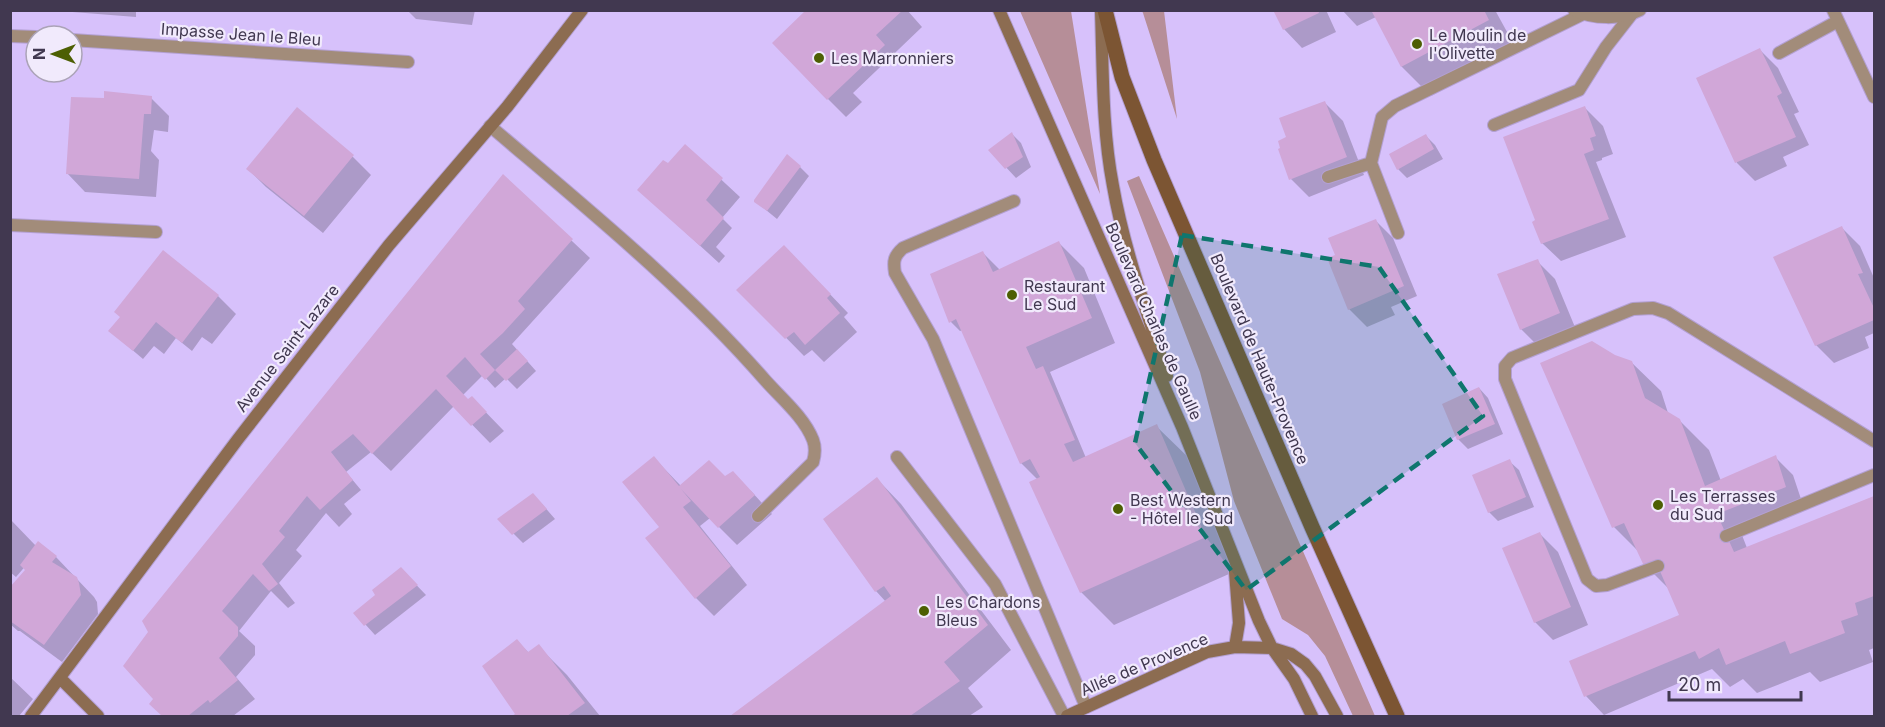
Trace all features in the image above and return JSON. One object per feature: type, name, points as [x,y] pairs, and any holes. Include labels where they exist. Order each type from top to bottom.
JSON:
[{"type":"main road","name":"Boulevard de Haute-Provence","points":[[1103,10],[1122,77],[1154,160],[1312,527],[1397,717]]},
{"type":"street","name":"Avenue Saint-Lazare","points":[[31,717],[238,439],[388,244],[490,126],[582,10]]},
{"type":"street","name":"Boulevard Charles de Gaulle","points":[[999,10],[1182,428],[1272,648],[1294,679],[1312,717]]},
{"type":"street","points":[[1103,10],[1106,132],[1114,195],[1182,428]]},
{"type":"street","points":[[1398,233],[1371,163],[1382,117],[1395,106],[1578,13],[1604,17],[1636,13]]},
{"type":"street","points":[[1494,125],[1579,90],[1606,47],[1636,13]]},
{"type":"street","points":[[1779,53],[1835,16],[1875,97]]},
{"type":"street","name":"Impasse Jean le Bleu","points":[[84,41],[408,62]]},
{"type":"street","points":[[490,126],[659,271],[738,348],[804,424],[815,446],[813,462],[758,516]]},
{"type":"street","points":[[1328,177],[1371,163]]},
{"type":"street","points":[[1014,201],[903,248],[895,255],[893,262],[895,273],[938,350],[1086,707]]},
{"type":"street","points":[[10,225],[156,232]]},
{"type":"street","points":[[1658,566],[1607,585],[1596,586],[1587,579],[1505,379],[1505,366],[1512,358],[1633,309],[1653,308],[1668,313],[1875,441]]},
{"type":"street","points":[[897,457],[995,584],[1066,717]]},
{"type":"street","points":[[1726,536],[1875,475]]},
{"type":"street","points":[[1234,559],[1239,622],[1235,647]]},
{"type":"street","name":"Allée de Provence","points":[[1066,717],[1207,652],[1235,647],[1272,648]]},
{"type":"street","points":[[1272,648],[1291,654],[1305,664],[1324,691],[1337,717]]},
{"type":"street","points":[[60,678],[98,717]]},
{"type":"highlighted area","points":[[1182,235],[1379,267],[1483,416],[1246,590],[1135,443]]},
{"type":"shaded area","points":[[1020,11],[1071,11],[1100,194]]},
{"type":"shaded area","points":[[1142,11],[1164,11],[1177,119],[1143,13]]},
{"type":"shaded area","points":[[1139,176],[1375,716],[1353,716],[1325,656],[1308,635],[1282,619],[1234,501],[1200,372],[1127,181]]},
{"type":"building","name":"Les Marronniers","points":[[806,10],[903,10],[876,35],[885,45],[827,100],[772,43]]},
{"type":"building","points":[[1273,10],[1318,10],[1319,13],[1283,30]]},
{"type":"building","name":"Le Moulin de l'Olivette","points":[[1371,10],[1484,10],[1489,20],[1401,67]]},
{"type":"building","points":[[1760,48],[1782,93],[1777,96],[1796,137],[1735,163],[1696,78]]},
{"type":"building","points":[[104,91],[152,96],[151,114],[144,114],[139,179],[66,174],[71,97],[104,98]]},
{"type":"building","points":[[1325,101],[1347,157],[1289,180],[1278,149],[1280,148],[1278,141],[1286,137],[1279,118]]},
{"type":"building","points":[[1585,106],[1596,136],[1590,138],[1594,150],[1584,154],[1609,219],[1541,244],[1532,222],[1535,220],[1503,137]]},
{"type":"building","points":[[297,107],[354,155],[304,216],[246,169]]},
{"type":"building","points":[[1012,132],[1023,157],[1005,169],[988,150]]},
{"type":"building","points":[[1426,134],[1434,149],[1397,170],[1389,154]]},
{"type":"building","points":[[685,144],[723,178],[706,200],[724,218],[700,246],[637,190],[663,160],[668,163]]},
{"type":"building","points":[[787,154],[801,166],[767,211],[754,200]]},
{"type":"building","points":[[503,174],[573,239],[518,301],[525,309],[480,354],[495,370],[485,380],[465,357],[446,376],[468,399],[472,396],[487,412],[471,426],[436,389],[372,454],[353,434],[331,452],[353,480],[320,510],[307,496],[279,531],[285,537],[262,564],[278,584],[269,591],[253,574],[222,611],[238,627],[238,636],[219,658],[238,680],[210,703],[208,700],[188,716],[162,716],[149,704],[153,699],[123,666],[148,632],[142,621]]},
{"type":"building","points":[[1376,219],[1404,286],[1348,310],[1327,258],[1335,255],[1328,238]]},
{"type":"building","points":[[1842,226],[1863,273],[1858,274],[1874,308],[1874,320],[1815,346],[1773,257]]},
{"type":"building","points":[[1059,241],[1092,318],[1026,347],[1036,369],[1043,366],[1075,440],[1064,444],[1073,462],[1157,424],[1206,537],[1080,593],[1029,482],[1040,477],[1030,459],[1020,464],[956,319],[949,323],[930,274],[983,251],[993,272]]},
{"type":"building","points":[[784,245],[831,294],[827,298],[840,313],[805,345],[794,332],[785,339],[736,290]]},
{"type":"building","points":[[163,250],[219,295],[182,343],[156,322],[133,351],[108,331],[120,317],[114,312]]},
{"type":"building","points":[[1538,259],[1560,313],[1520,330],[1497,274]]},
{"type":"building","name":"Les Terrasses du Sud","points":[[1592,341],[1615,355],[1632,361],[1645,398],[1680,419],[1705,486],[1776,455],[1786,487],[1717,514],[1734,552],[1874,496],[1874,596],[1855,603],[1858,615],[1841,621],[1845,633],[1790,654],[1785,641],[1726,665],[1719,648],[1699,659],[1695,651],[1584,697],[1569,661],[1679,615],[1656,562],[1644,566],[1624,523],[1612,528],[1540,363]]},
{"type":"building","points":[[517,349],[528,361],[506,381],[495,370]]},
{"type":"building","points":[[1479,387],[1495,424],[1457,440],[1442,404]]},
{"type":"building","points":[[654,456],[679,486],[709,460],[725,476],[733,471],[755,495],[718,528],[681,489],[691,501],[683,507],[731,566],[695,599],[645,538],[659,527],[622,482]]},
{"type":"building","points":[[1510,459],[1526,497],[1488,513],[1472,475]]},
{"type":"building","name":"Les Chardons Bleus","points":[[877,477],[988,625],[944,662],[960,681],[910,716],[730,716],[891,596],[884,586],[875,592],[823,519]]},
{"type":"building","points":[[533,493],[547,509],[512,535],[497,519]]},
{"type":"building","points":[[1540,532],[1571,607],[1534,623],[1502,548]]},
{"type":"building","points":[[38,541],[57,556],[52,562],[77,577],[81,595],[44,645],[10,621],[10,587],[25,570],[20,565]]},
{"type":"building","points":[[401,567],[418,585],[364,626],[353,613],[375,595],[372,590]]},
{"type":"building","points":[[517,639],[528,652],[539,644],[585,703],[567,716],[512,716],[515,714],[482,666]]},
{"type":"place","name":"Le Moulin de l'Olivette","points":[[1417,44]]},
{"type":"place","name":"Les Marronniers","points":[[819,58]]},
{"type":"place","name":"Restaurant Le Sud","points":[[1012,295]]},
{"type":"place","name":"Les Terrasses du Sud","points":[[1658,505]]},
{"type":"place","name":"Best Western - Hôtel le Sud","points":[[1118,509]]},
{"type":"place","name":"Les Chardons Bleus","points":[[924,611]]}]
